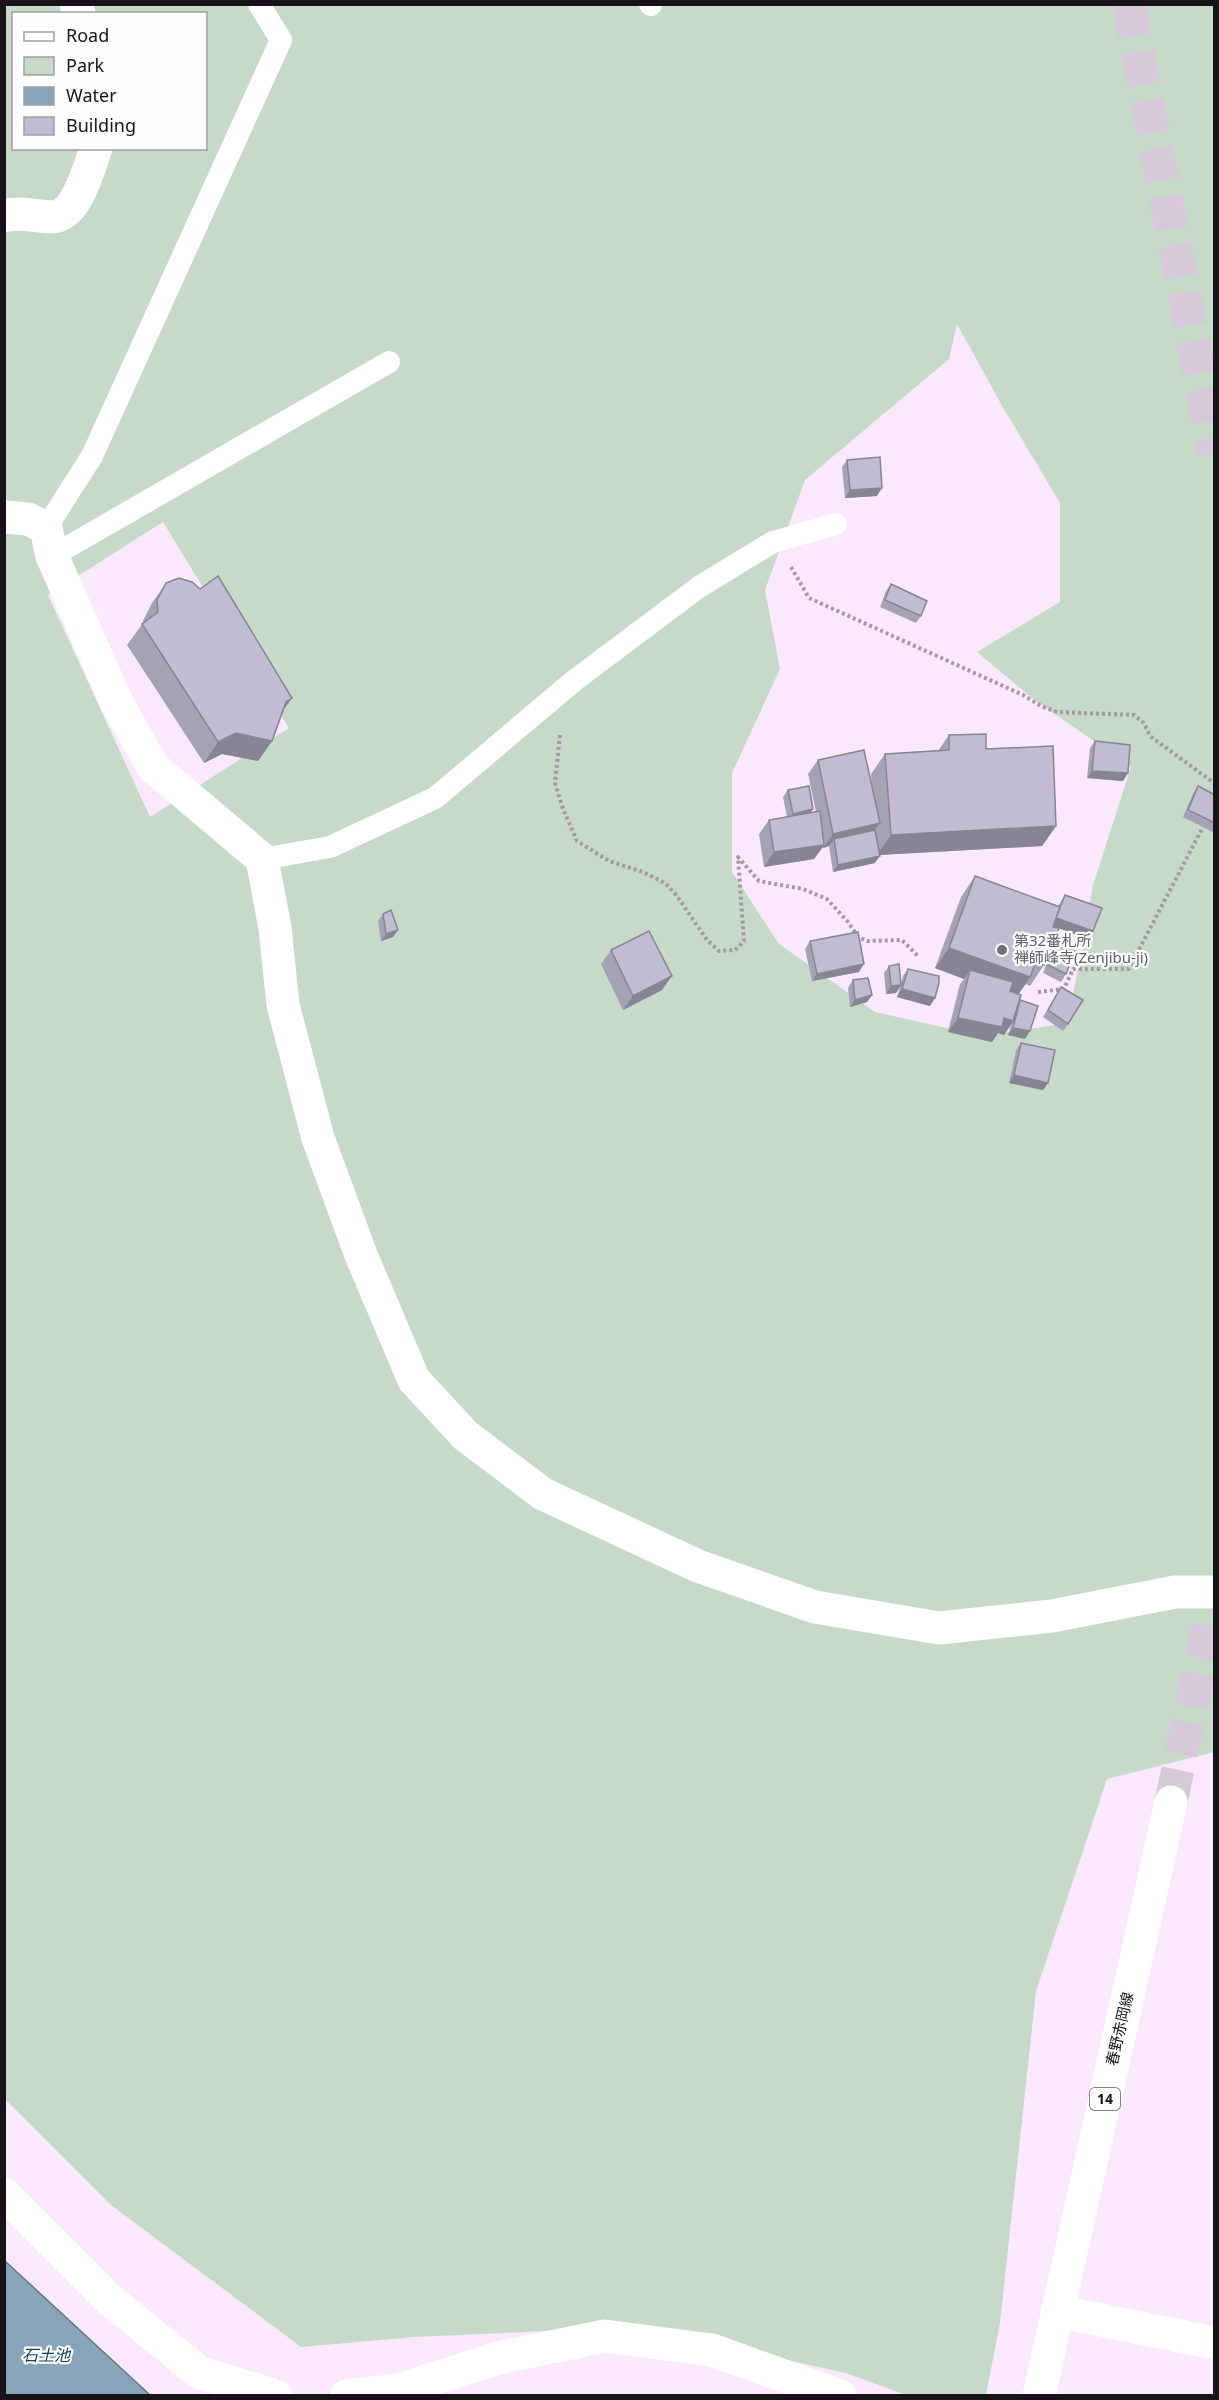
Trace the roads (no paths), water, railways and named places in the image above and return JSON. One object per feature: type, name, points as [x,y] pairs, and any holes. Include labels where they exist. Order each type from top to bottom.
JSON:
[{"type":"street","points":[[4,216],[16,213],[55,217],[74,205],[95,150]]},
{"type":"street","points":[[4,517],[28,519],[49,542],[116,701],[153,767],[262,859],[275,928],[283,1005],[318,1138],[361,1255],[414,1380],[466,1436],[543,1494],[698,1566],[815,1607],[939,1628],[1052,1616],[1176,1592],[1215,1592]]},
{"type":"street","name":"春野赤岡線","points":[[1039,2396],[1171,1802]]},
{"type":"street","points":[[4,2194],[110,2300],[200,2373],[276,2396]]},
{"type":"street","points":[[1057,2311],[1215,2343]]},
{"type":"street","points":[[346,2396],[399,2390],[498,2358],[606,2336],[712,2350],[840,2396]]},
{"type":"lane","points":[[49,542],[92,456],[281,40],[259,4]]},
{"type":"lane","points":[[49,542],[389,362]]},
{"type":"lane","points":[[262,859],[330,847],[435,798],[575,680],[699,586],[773,542],[836,524]]},
{"type":"water","name":"石土池","points":[[5,2261],[150,2395],[5,2395]]},
{"type":"tunnel","points":[[1129,4],[1214,453]]},
{"type":"tunnel","points":[[1171,1802],[1214,1599]]},
{"type":"place","name":"第32番札所 禅師峰寺(Zenjibu-ji)","points":[[1002,950]]}]
